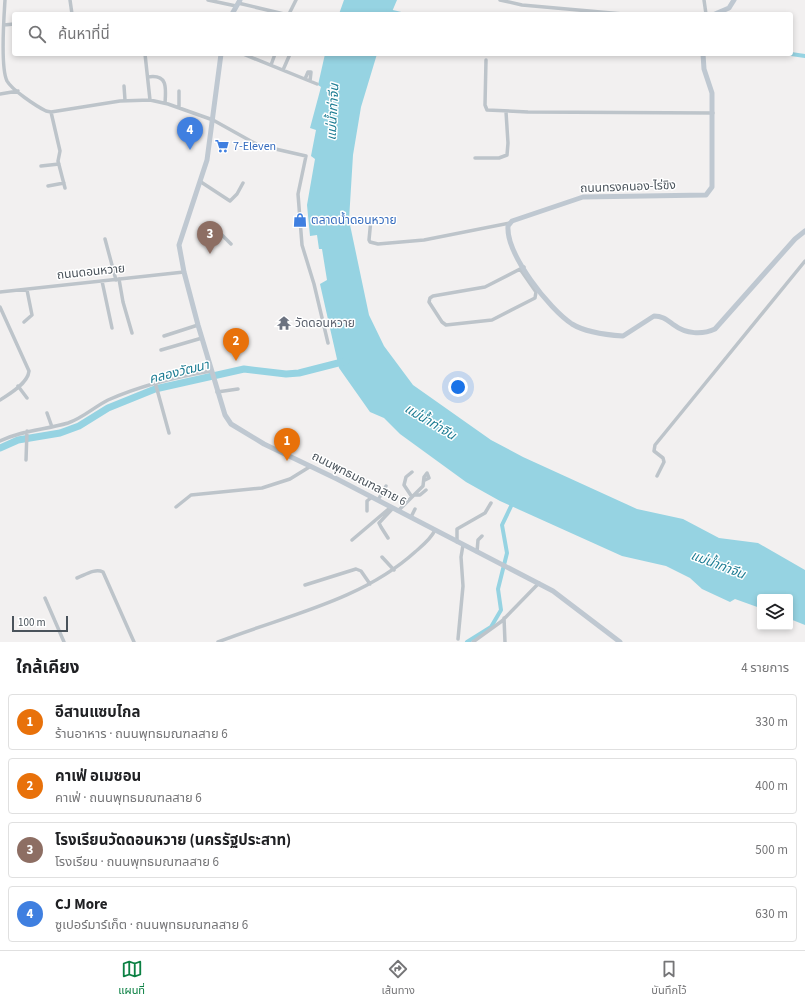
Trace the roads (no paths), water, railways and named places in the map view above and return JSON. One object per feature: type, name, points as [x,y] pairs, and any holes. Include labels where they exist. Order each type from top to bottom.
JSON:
[{"type":"main road","points":[[720,12],[729,8],[734,0]]},
{"type":"main road","name":"ถนนพุทธมณฑลสาย 6","points":[[221,56],[207,160],[201,182],[179,241],[184,272],[217,392],[225,415],[231,424],[264,444],[356,488],[501,565],[539,583],[563,597],[620,642]]},
{"type":"main road","name":"ถนนทรงคนอง-ไร่ขิง","points":[[510,223],[583,197],[706,195],[712,187],[713,113],[712,93],[704,69],[703,56]]},
{"type":"main road","points":[[510,223],[508,230],[510,241],[522,268],[544,297],[560,314],[573,325],[583,329],[623,336],[654,316],[659,316],[679,329],[701,333],[715,329],[795,239],[805,231]]},
{"type":"street","points":[[5,0],[5,73],[8,82],[40,108],[51,112],[125,100],[150,100],[165,103],[213,120],[258,145],[306,156],[298,194],[302,245],[314,284],[328,343]]},
{"type":"street","points":[[70,0],[72,12]]},
{"type":"street","points":[[208,0],[238,3],[276,12]]},
{"type":"street","points":[[290,12],[296,0]]},
{"type":"street","points":[[500,0],[522,5],[601,12]]},
{"type":"street","points":[[704,0],[706,12]]},
{"type":"street","points":[[4,25],[12,24]]},
{"type":"street","points":[[145,56],[150,100]]},
{"type":"street","points":[[248,56],[317,84]]},
{"type":"street","points":[[271,65],[274,56]]},
{"type":"street","points":[[283,70],[289,56]]},
{"type":"street","points":[[486,60],[486,108],[490,110],[506,112],[713,113]]},
{"type":"street","points":[[305,79],[308,72],[311,72],[310,81]]},
{"type":"street","points":[[148,77],[158,76],[163,80],[166,91],[165,103]]},
{"type":"street","points":[[124,86],[125,100]]},
{"type":"street","points":[[0,94],[18,91]]},
{"type":"street","points":[[178,108],[179,91]]},
{"type":"street","points":[[51,112],[60,151],[59,164],[65,188]]},
{"type":"street","points":[[475,158],[499,158],[507,155],[508,143],[506,112]]},
{"type":"street","points":[[41,166],[59,164]]},
{"type":"street","points":[[201,182],[230,201],[237,194],[243,183]]},
{"type":"street","points":[[48,186],[64,183]]},
{"type":"street","points":[[370,219],[369,240],[370,242],[378,244],[424,240],[510,223]]},
{"type":"street","points":[[205,226],[222,235],[230,244]]},
{"type":"street","points":[[105,239],[132,333]]},
{"type":"street","points":[[657,476],[664,462],[662,458],[654,451],[655,445],[805,261]]},
{"type":"street","points":[[522,268],[536,292],[535,298],[492,320],[446,325],[442,322],[429,302],[430,298],[434,296],[485,287],[522,268]]},
{"type":"street","name":"ถนนดอนหวาย","points":[[0,292],[184,272]]},
{"type":"street","points":[[102,281],[112,328]]},
{"type":"street","points":[[24,322],[32,315],[27,290]]},
{"type":"street","points":[[0,307],[29,371],[27,376],[18,386],[0,400]]},
{"type":"street","points":[[164,336],[198,325]]},
{"type":"street","points":[[161,350],[202,338]]},
{"type":"street","points":[[0,441],[10,436],[73,421],[106,401],[155,382],[212,374]]},
{"type":"street","points":[[155,382],[159,391],[169,432]]},
{"type":"street","points":[[18,386],[28,398]]},
{"type":"street","points":[[217,392],[238,389]]},
{"type":"street","points":[[47,413],[52,427]]},
{"type":"street","points":[[26,460],[27,432]]},
{"type":"street","points":[[176,507],[191,495],[262,488],[290,478],[311,466]]},
{"type":"street","points":[[412,472],[406,477],[404,485],[413,496]]},
{"type":"street","points":[[352,540],[413,496],[423,486],[425,480]]},
{"type":"street","points":[[378,500],[386,486]]},
{"type":"street","points":[[413,496],[420,495],[426,490]]},
{"type":"street","points":[[367,511],[367,501],[372,497]]},
{"type":"street","points":[[457,542],[457,529],[485,513],[491,503]]},
{"type":"street","points":[[388,538],[380,527],[379,523],[394,509]]},
{"type":"street","points":[[411,517],[415,509]]},
{"type":"street","points":[[218,642],[317,606],[370,584],[394,570],[426,542],[435,530]]},
{"type":"street","points":[[477,552],[478,540],[482,536]]},
{"type":"street","points":[[458,639],[463,586],[461,557],[463,545]]},
{"type":"street","points":[[382,557],[394,570]]},
{"type":"street","points":[[305,585],[356,569],[361,571],[370,584]]},
{"type":"street","points":[[77,578],[95,571],[100,570],[104,572],[134,642]]},
{"type":"street","points":[[473,642],[504,618],[539,583]]},
{"type":"street","points":[[44,598],[64,642]]},
{"type":"street","points":[[504,618],[505,642]]},
{"type":"water","points":[[344,0],[397,0],[392,12],[340,12]]},
{"type":"water","name":"แม่น้ำท่าจีน","points":[[325,56],[376,56],[361,107],[353,155],[349,220],[369,315],[384,346],[413,385],[491,440],[523,457],[637,509],[683,519],[719,538],[758,543],[805,570],[805,625],[793,620],[793,594],[757,594],[757,607],[735,599],[730,602],[702,589],[690,578],[666,566],[622,556],[500,501],[466,482],[400,434],[384,418],[370,412],[339,368],[320,284],[327,280],[322,249],[319,249],[317,235],[310,236],[307,205],[315,159],[311,156],[316,130],[310,128],[321,87],[318,85]]},
{"type":"waterway","points":[[388,11],[392,12]]},
{"type":"waterway","points":[[793,54],[805,56]]},
{"type":"waterway","name":"คลองวัฒนา","points":[[0,448],[18,440],[60,433],[79,426],[108,408],[155,389],[244,369],[286,374],[299,373],[346,361]]},
{"type":"waterway","points":[[467,642],[491,627],[501,610],[498,589],[507,553],[502,525],[513,502]]},
{"type":"place","name":"7-Eleven","points":[[222,146]]},
{"type":"place","name":"CJ More","points":[[190,150]]},
{"type":"place","name":"ตลาดน้ำดอนหวาย","points":[[300,220]]},
{"type":"place","name":"โรงเรียนวัดดอนหวาย (นครรัฐประสาท)","points":[[210,254]]},
{"type":"place","name":"วัดดอนหวาย","points":[[284,323]]},
{"type":"place","name":"คาเฟ่ อเมซอน","points":[[236,361]]},
{"type":"place","name":"อีสานแซบไกล","points":[[287,461]]}]
